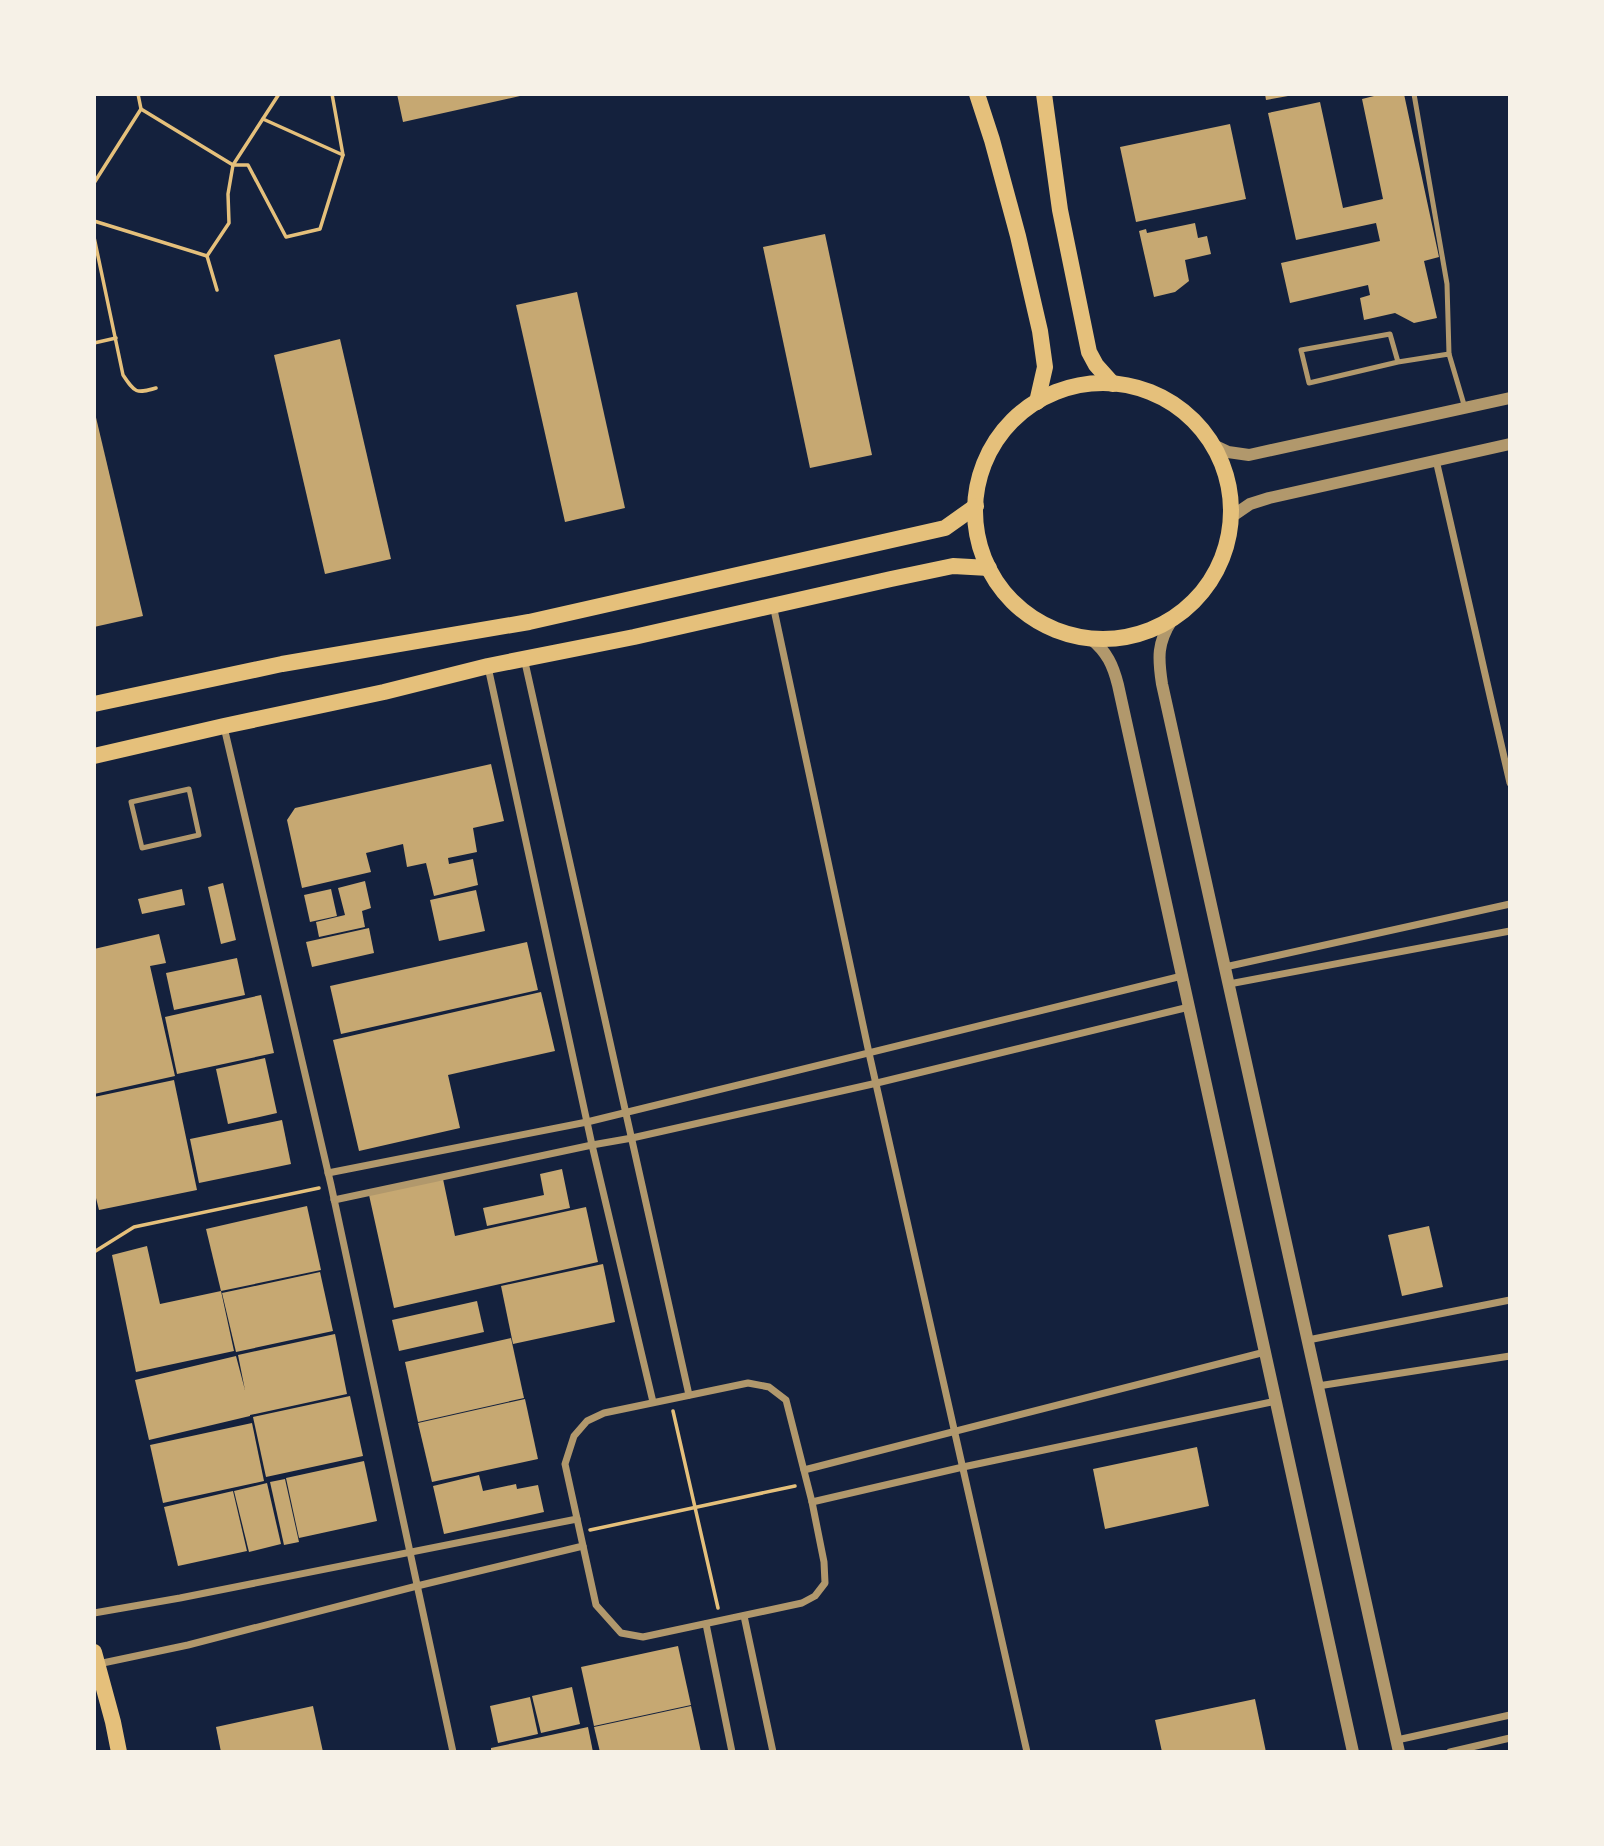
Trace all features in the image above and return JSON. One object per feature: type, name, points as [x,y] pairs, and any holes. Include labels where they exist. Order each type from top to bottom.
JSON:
[{"type":"main road","points":[[977,94],[1012,213],[1040,331],[1045,367],[1037,402]]},
{"type":"main road","points":[[1044,94],[1060,210],[1089,352],[1096,365],[1113,384]]},
{"type":"main road","points":[[1097,383],[1113,384],[1142,389],[1168,401],[1192,419],[1212,444],[1220,460],[1230,497],[1231,517],[1226,547],[1214,576],[1195,601],[1172,620],[1136,636],[1091,639],[1058,631],[1031,617],[1006,594],[989,568],[979,539],[976,506],[981,475],[993,448],[1012,422],[1037,402],[1056,393],[1097,383]]},
{"type":"main road","points":[[94,704],[282,664],[529,622],[944,528],[976,506]]},
{"type":"main road","points":[[94,756],[384,692],[488,666],[634,637],[953,566],[989,568]]},
{"type":"main road","points":[[96,1658],[119,1752]]},
{"type":"street","points":[[1212,444],[1239,455],[1255,454],[1510,398]]},
{"type":"street","points":[[1231,517],[1262,499],[1510,444]]},
{"type":"street","points":[[1436,460],[1510,783]]},
{"type":"street","points":[[773,605],[869,1054],[1027,1752]]},
{"type":"street","points":[[1172,620],[1162,637],[1159,649],[1162,684],[1398,1746],[1510,1715]]},
{"type":"street","points":[[1091,639],[1106,654],[1116,677],[1351,1751]]},
{"type":"street","points":[[524,659],[688,1395]]},
{"type":"street","points":[[488,666],[592,1145],[653,1402]]},
{"type":"street","points":[[224,726],[331,1185],[453,1752]]},
{"type":"street","points":[[1225,967],[1510,904]]},
{"type":"street","points":[[1229,984],[1510,931]]},
{"type":"street","points":[[328,1173],[587,1122],[1182,976]]},
{"type":"street","points":[[334,1200],[632,1138],[877,1083],[1189,1007]]},
{"type":"street","points":[[1308,1340],[1510,1300]]},
{"type":"street","points":[[804,1470],[1265,1352]]},
{"type":"street","points":[[1318,1386],[1510,1356]]},
{"type":"street","points":[[748,1383],[769,1387],[786,1399],[812,1502],[824,1562],[825,1583],[815,1596],[802,1603],[643,1637],[621,1633],[596,1605],[565,1464],[574,1436],[587,1421],[604,1413],[688,1395],[748,1383]]},
{"type":"street","points":[[812,1502],[1276,1401]]},
{"type":"street","points":[[94,1613],[577,1519]]},
{"type":"street","points":[[96,1658],[188,1645],[583,1546]]},
{"type":"street","points":[[744,1615],[773,1752]]},
{"type":"street","points":[[706,1624],[732,1752]]},
{"type":"street","points":[[1450,1752],[1510,1738]]},
{"type":"lane","points":[[1414,94],[1447,284],[1449,354],[1465,408]]},
{"type":"lane","points":[[1398,362],[1390,334],[1301,350],[1309,383],[1398,362],[1449,354]]},
{"type":"lane","points":[[188,789],[199,835],[142,848],[131,802],[188,789]]},
{"type":"path","points":[[94,183],[141,109],[138,94]]},
{"type":"path","points":[[206,256],[229,223],[228,194],[233,165],[279,94]]},
{"type":"path","points":[[141,109],[233,165],[248,164],[286,237],[320,229],[343,155],[332,94]]},
{"type":"path","points":[[263,119],[343,155]]},
{"type":"path","points":[[94,221],[206,256]]},
{"type":"path","points":[[94,237],[123,375],[133,390],[141,393],[156,388]]},
{"type":"path","points":[[206,256],[217,290]]},
{"type":"path","points":[[94,343],[116,338]]},
{"type":"path","points":[[94,1252],[134,1227],[331,1185]]},
{"type":"path","points":[[670,1399],[721,1620]]},
{"type":"path","points":[[580,1533],[807,1483]]},
{"type":"building","points":[[397,94],[519,94],[520,96],[403,122]]},
{"type":"building","points":[[1265,94],[1288,94],[1288,96],[1266,100]]},
{"type":"building","points":[[1382,94],[1404,94],[1439,257],[1424,261],[1437,318],[1414,323],[1395,313],[1364,320],[1360,298],[1370,295],[1368,285],[1290,303],[1281,263],[1380,241],[1376,223],[1296,240],[1268,113],[1320,102],[1343,208],[1383,199],[1362,99]]},
{"type":"building","points":[[1230,124],[1246,199],[1136,222],[1120,147]]},
{"type":"building","points":[[1195,223],[1198,238],[1207,236],[1211,254],[1185,260],[1189,281],[1175,292],[1154,297],[1139,231],[1146,229],[1147,233]]},
{"type":"building","points":[[825,234],[872,455],[810,468],[763,247]]},
{"type":"building","points":[[577,292],[625,508],[565,522],[516,305]]},
{"type":"building","points":[[340,339],[391,559],[325,574],[274,355]]},
{"type":"building","points":[[94,409],[143,616],[94,627]]},
{"type":"building","points":[[491,764],[504,821],[473,828],[477,852],[448,858],[449,864],[473,859],[478,885],[434,896],[426,863],[407,867],[403,844],[366,853],[371,872],[302,888],[287,820],[295,808]]},
{"type":"building","points":[[365,881],[371,908],[362,911],[365,927],[319,937],[316,922],[345,915],[338,888]]},
{"type":"building","points":[[223,883],[236,940],[221,944],[208,887]]},
{"type":"building","points":[[182,889],[185,905],[142,914],[138,899]]},
{"type":"building","points":[[331,889],[337,916],[310,922],[304,895]]},
{"type":"building","points":[[476,890],[485,931],[439,941],[430,900]]},
{"type":"building","points":[[369,928],[374,953],[312,967],[306,942]]},
{"type":"building","points":[[159,934],[166,963],[150,966],[175,1076],[94,1094],[94,949]]},
{"type":"building","points":[[527,942],[538,990],[341,1034],[330,986]]},
{"type":"building","points":[[237,958],[245,995],[174,1010],[166,973]]},
{"type":"building","points":[[541,992],[555,1051],[448,1075],[460,1128],[359,1151],[333,1040]]},
{"type":"building","points":[[261,995],[274,1053],[177,1074],[165,1017]]},
{"type":"building","points":[[265,1058],[277,1113],[228,1124],[216,1069]]},
{"type":"building","points":[[174,1080],[197,1190],[99,1210],[94,1190],[94,1097]]},
{"type":"building","points":[[282,1120],[291,1164],[199,1183],[190,1139]]},
{"type":"building","points":[[562,1169],[570,1208],[487,1226],[483,1208],[544,1195],[540,1174]]},
{"type":"building","points":[[443,1179],[455,1236],[586,1207],[598,1262],[394,1308],[369,1195]]},
{"type":"building","points":[[307,1206],[321,1270],[221,1291],[206,1229]]},
{"type":"building","points":[[1429,1226],[1443,1287],[1402,1296],[1388,1235]]},
{"type":"building","points":[[147,1246],[160,1304],[221,1291],[234,1351],[136,1372],[112,1255]]},
{"type":"building","points":[[603,1264],[615,1322],[513,1344],[501,1286]]},
{"type":"building","points":[[320,1272],[333,1331],[236,1352],[222,1293]]},
{"type":"building","points":[[477,1301],[484,1332],[399,1351],[392,1320]]},
{"type":"building","points":[[335,1334],[347,1394],[149,1440],[135,1380],[236,1356],[245,1390],[238,1355]]},
{"type":"building","points":[[511,1338],[524,1398],[418,1422],[405,1362]]},
{"type":"building","points":[[350,1396],[363,1456],[266,1477],[253,1417]]},
{"type":"building","points":[[525,1399],[538,1459],[432,1482],[418,1423]]},
{"type":"building","points":[[252,1423],[264,1481],[163,1503],[150,1445]]},
{"type":"building","points":[[1197,1447],[1209,1506],[1105,1529],[1093,1469]]},
{"type":"building","points":[[364,1461],[377,1521],[299,1538],[286,1478]]},
{"type":"building","points":[[479,1475],[483,1491],[516,1484],[517,1489],[538,1485],[544,1512],[444,1534],[433,1486]]},
{"type":"building","points":[[285,1479],[299,1542],[284,1545],[270,1482]]},
{"type":"building","points":[[267,1483],[281,1544],[249,1552],[234,1491]]},
{"type":"building","points":[[233,1491],[247,1551],[178,1566],[164,1507]]},
{"type":"building","points":[[678,1646],[691,1705],[594,1726],[581,1667]]},
{"type":"building","points":[[572,1687],[580,1724],[541,1733],[532,1696]]},
{"type":"building","points":[[530,1697],[538,1734],[498,1743],[490,1706]]},
{"type":"building","points":[[1255,1699],[1266,1752],[1162,1752],[1155,1720]]},
{"type":"building","points":[[313,1706],[323,1752],[221,1752],[216,1727]]},
{"type":"building","points":[[691,1706],[701,1752],[600,1752],[594,1727]]},
{"type":"building","points":[[588,1727],[593,1752],[491,1752],[491,1748]]}]
